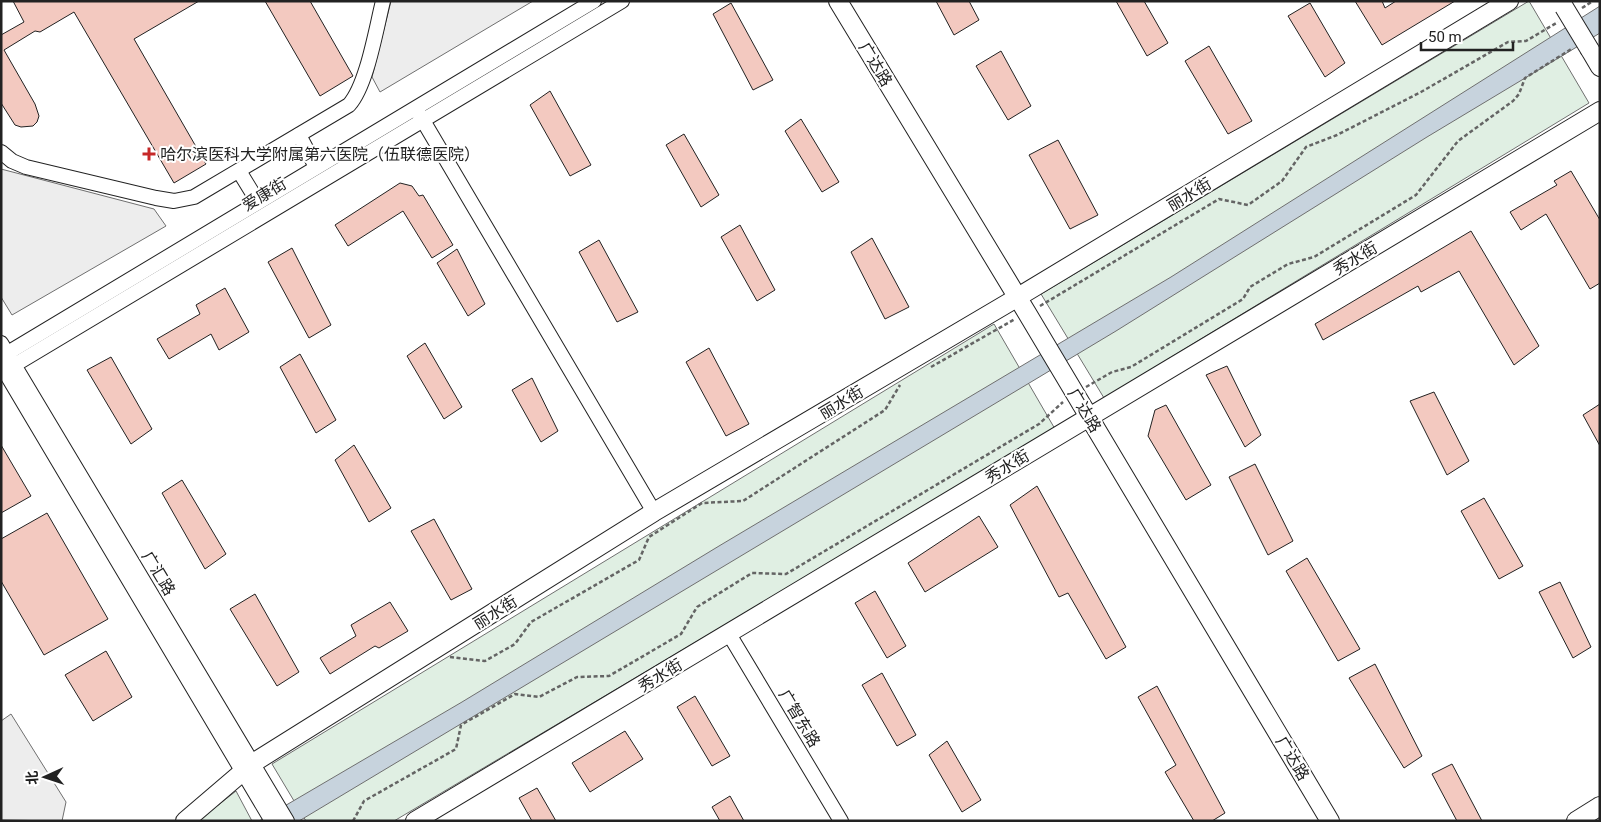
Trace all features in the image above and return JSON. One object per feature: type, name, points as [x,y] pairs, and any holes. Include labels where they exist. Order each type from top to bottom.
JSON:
[{"type":"main road","name":"广达路","points":[[826,1],[1013,300]]},
{"type":"main road","name":"广达路","points":[[838,1],[1070,397],[1330,821]]},
{"type":"main road","name":"丽水街","points":[[185,821],[248,767],[654,512],[1013,300],[1509,1]]},
{"type":"main road","points":[[1565,10],[1582,49],[1600,67]]},
{"type":"main road","name":"秀水街","points":[[415,821],[1600,111]]},
{"type":"main road","name":"广达路","points":[[1084,419],[1317,821]]},
{"type":"main road","points":[[1576,821],[1600,806]]},
{"type":"street","points":[[1,152],[12,161],[26,167],[174,201],[194,197],[349,105],[357,95],[363,81],[383,1]]},
{"type":"street","name":"爱康街","points":[[4,361],[316,167],[419,114],[594,1]]},
{"type":"street","name":"爱康街","points":[[4,361],[419,114],[622,1]]},
{"type":"street","points":[[419,114],[654,512]]},
{"type":"street","points":[[299,136],[316,167]]},
{"type":"street","points":[[239,171],[258,202]]},
{"type":"street","name":"广汇路","points":[[4,361],[248,767],[271,811],[287,821]]},
{"type":"street","name":"广智东路","points":[[729,634],[841,821]]},
{"type":"path","points":[[924,371],[1022,316],[1219,199],[1248,205],[1282,181],[1306,147],[1337,135],[1422,92],[1508,42],[1526,41],[1565,10],[1592,1]]},
{"type":"path","points":[[353,821],[364,801],[456,749],[461,725],[515,694],[539,698],[577,677],[610,676],[681,634],[697,607],[752,573],[786,574],[1038,424],[1070,397],[1112,372],[1131,367],[1243,299],[1250,287],[1288,264],[1314,257],[1416,195],[1458,141],[1513,101],[1519,94],[1525,78],[1582,49]]},
{"type":"path","points":[[428,654],[485,661],[493,657],[515,644],[532,622],[639,560],[650,536],[702,503],[743,501],[886,410],[899,385],[907,380]]},
{"type":"green space","points":[[1529,1],[1589,103],[1104,398],[1041,294]]},
{"type":"green space","points":[[994,324],[1055,429],[394,821],[306,821],[272,764]]},
{"type":"green space","points":[[236,791],[252,821],[198,821]]},
{"type":"shaded area","points":[[391,1],[533,1],[380,92],[372,77]]},
{"type":"shaded area","points":[[1600,6],[1600,33],[1427,137],[1116,331],[299,821],[259,821],[462,702],[719,546],[1171,277]]},
{"type":"shaded area","points":[[1,169],[154,209],[166,226],[12,315],[1,297]]},
{"type":"shaded area","points":[[11,714],[66,802],[62,821],[1,820],[1,721]]},
{"type":"building","points":[[13,1],[199,1],[134,39],[206,164],[174,183],[74,12],[40,32],[35,31],[4,50],[35,104],[39,116],[33,126],[21,127],[15,125],[1,103],[1,35],[24,22]]},
{"type":"building","points":[[265,1],[310,1],[353,76],[320,96]]},
{"type":"building","points":[[936,1],[969,1],[979,20],[954,35]]},
{"type":"building","points":[[1116,1],[1144,1],[1168,43],[1147,56]]},
{"type":"building","points":[[1355,1],[1382,1],[1385,8],[1396,1],[1455,1],[1382,45]]},
{"type":"building","points":[[731,3],[773,80],[753,90],[713,14]]},
{"type":"building","points":[[1310,3],[1345,63],[1325,77],[1288,16]]},
{"type":"building","points":[[1209,46],[1252,121],[1228,134],[1185,61]]},
{"type":"building","points":[[1001,51],[1031,106],[1008,120],[976,66]]},
{"type":"building","points":[[550,91],[591,165],[570,176],[530,105]]},
{"type":"building","points":[[801,119],[839,182],[822,192],[785,131]]},
{"type":"building","points":[[684,134],[719,195],[701,207],[666,145]]},
{"type":"building","points":[[1058,140],[1098,215],[1070,229],[1029,155]]},
{"type":"building","points":[[1571,171],[1600,220],[1600,283],[1590,289],[1546,214],[1521,230],[1510,212],[1557,185],[1554,181]]},
{"type":"building","points":[[400,183],[412,186],[419,196],[423,195],[453,245],[432,258],[403,211],[348,246],[335,225]]},
{"type":"building","points":[[740,225],[775,290],[757,301],[721,237]]},
{"type":"building","points":[[1471,231],[1539,346],[1514,365],[1459,271],[1421,292],[1418,286],[1323,340],[1315,324]]},
{"type":"building","points":[[872,238],[909,307],[885,319],[851,252]]},
{"type":"building","points":[[599,240],[638,312],[617,322],[579,252]]},
{"type":"building","points":[[292,248],[331,325],[309,338],[268,262]]},
{"type":"building","points":[[457,249],[485,304],[468,316],[437,263]]},
{"type":"building","points":[[225,288],[249,332],[219,350],[211,334],[169,359],[157,339],[200,314],[196,305]]},
{"type":"building","points":[[425,343],[462,407],[444,419],[407,356]]},
{"type":"building","points":[[709,348],[749,424],[726,436],[686,362]]},
{"type":"building","points":[[300,354],[336,420],[316,433],[280,367]]},
{"type":"building","points":[[111,357],[152,429],[131,444],[87,370]]},
{"type":"building","points":[[1227,366],[1261,435],[1245,447],[1206,375]]},
{"type":"building","points":[[532,378],[558,431],[541,442],[512,390]]},
{"type":"building","points":[[1434,392],[1469,461],[1447,475],[1410,401]]},
{"type":"building","points":[[1600,404],[1600,446],[1583,415]]},
{"type":"building","points":[[1166,405],[1211,485],[1186,500],[1148,436],[1155,410]]},
{"type":"building","points":[[1,445],[31,496],[1,513]]},
{"type":"building","points":[[354,445],[391,508],[369,522],[335,460]]},
{"type":"building","points":[[1255,464],[1293,541],[1268,555],[1229,477]]},
{"type":"building","points":[[182,480],[226,554],[205,569],[162,493]]},
{"type":"building","points":[[1037,486],[1126,647],[1106,659],[1068,593],[1059,597],[1010,505]]},
{"type":"building","points":[[1484,498],[1523,566],[1499,579],[1461,511]]},
{"type":"building","points":[[47,513],[108,619],[44,655],[1,581],[1,539]]},
{"type":"building","points":[[979,516],[998,547],[925,592],[908,563]]},
{"type":"building","points":[[434,519],[472,589],[451,600],[411,531]]},
{"type":"building","points":[[1307,558],[1360,649],[1338,661],[1286,571]]},
{"type":"building","points":[[1560,582],[1591,647],[1573,658],[1539,592]]},
{"type":"building","points":[[875,591],[906,646],[887,658],[855,603]]},
{"type":"building","points":[[255,594],[299,672],[277,686],[230,609]]},
{"type":"building","points":[[390,602],[408,631],[379,648],[375,646],[330,674],[320,658],[356,636],[351,625]]},
{"type":"building","points":[[106,651],[132,697],[93,721],[65,675]]},
{"type":"building","points":[[1375,664],[1422,756],[1404,768],[1349,678]]},
{"type":"building","points":[[882,673],[916,735],[897,746],[862,685]]},
{"type":"building","points":[[1157,686],[1225,813],[1212,821],[1194,821],[1165,772],[1176,765],[1138,697]]},
{"type":"building","points":[[695,696],[730,756],[712,766],[677,707]]},
{"type":"building","points":[[625,731],[643,759],[590,792],[572,763]]},
{"type":"building","points":[[947,741],[981,800],[962,812],[929,755]]},
{"type":"building","points":[[1452,764],[1482,821],[1457,821],[1432,774]]},
{"type":"building","points":[[537,788],[556,821],[532,821],[519,798]]},
{"type":"building","points":[[730,796],[744,821],[720,821],[712,807]]},
{"type":"place","name":"哈尔滨医科大学附属第六医院（伍联德医院）","points":[[149,154]]}]
